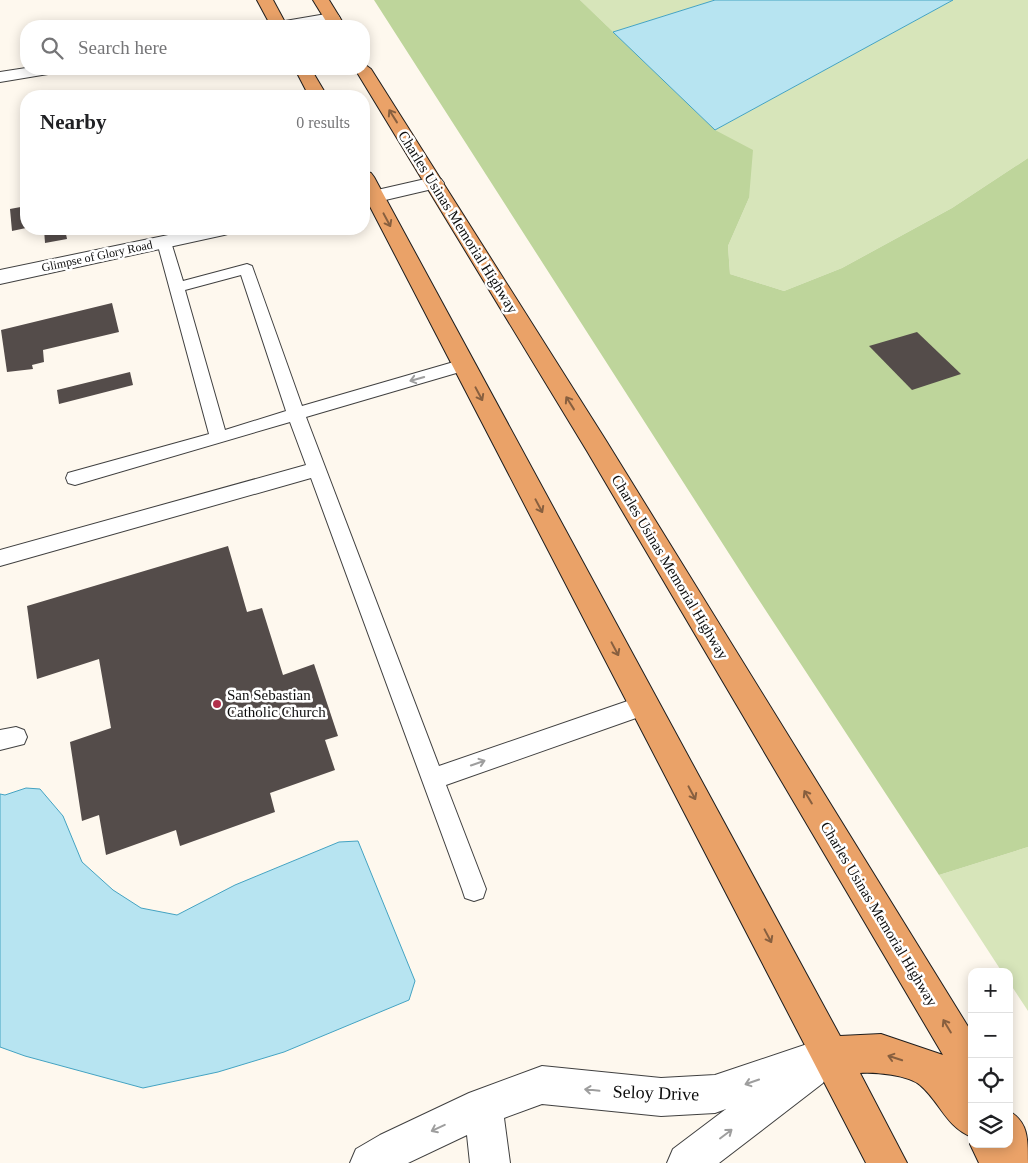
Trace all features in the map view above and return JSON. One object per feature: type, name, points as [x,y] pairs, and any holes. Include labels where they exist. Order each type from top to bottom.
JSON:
[{"type":"highway","points":[[266,0],[276,20]]},
{"type":"highway","points":[[321,0],[333,20]]},
{"type":"highway","points":[[306,75],[315,90]]},
{"type":"highway","name":"Charles Usinas Memorial Highway","points":[[367,75],[596,445],[968,1061]]},
{"type":"highway","points":[[370,199],[464,365],[887,1163]]},
{"type":"highway","points":[[831,1055],[881,1053],[931,1069],[968,1113]]},
{"type":"highway","points":[[1013,1137],[1028,1161]]},
{"type":"highway","points":[[993,1148],[1002,1163]]},
{"type":"street","points":[[0,77],[20,74]]},
{"type":"street","points":[[370,197],[434,183]]},
{"type":"street","name":"Glimpse of Glory Road","points":[[0,277],[196,235]]},
{"type":"street","points":[[687,1163],[831,1055]]},
{"type":"street","name":"Seloy Drive","points":[[370,1163],[394,1149],[482,1107],[542,1085],[661,1097],[715,1094],[831,1055]]},
{"type":"street","points":[[482,1107],[490,1163]]},
{"type":"lane","points":[[164,242],[219,438]]},
{"type":"lane","points":[[177,287],[246,269],[296,414],[474,889]]},
{"type":"lane","points":[[75,478],[219,438],[464,365]]},
{"type":"lane","points":[[0,558],[317,468]]},
{"type":"lane","points":[[432,779],[645,705]]},
{"type":"green space","points":[[374,0],[580,0],[715,130],[753,150],[749,198],[728,246],[730,274],[784,291],[842,268],[952,208],[1028,158],[1028,847],[939,875],[753,591]]},
{"type":"green space","points":[[580,0],[715,0],[613,32]]},
{"type":"green space","points":[[953,0],[1028,0],[1028,158],[952,208],[842,268],[784,291],[730,274],[728,246],[749,198],[715,130]]},
{"type":"green space","points":[[1028,847],[1028,1011],[1013,988],[1013,968],[999,968],[939,875]]},
{"type":"water","points":[[715,0],[953,0],[715,130],[613,32]]},
{"type":"water","points":[[26,788],[40,789],[63,816],[82,862],[113,890],[141,908],[177,915],[235,885],[339,842],[358,841],[415,981],[409,1000],[284,1052],[218,1072],[143,1088],[25,1056],[0,1047],[0,794],[5,795]]},
{"type":"building","points":[[20,207],[20,229],[12,231],[10,209]]},
{"type":"building","points":[[44,235],[66,235],[67,239],[45,243]]},
{"type":"building","points":[[112,303],[119,332],[43,350],[44,362],[32,365],[33,369],[7,372],[1,330]]},
{"type":"building","points":[[917,332],[961,374],[912,390],[869,346]]},
{"type":"building","points":[[130,372],[133,385],[59,404],[57,390]]},
{"type":"building","name":"San Sebastian Catholic Church","points":[[228,546],[247,612],[262,608],[283,675],[314,664],[338,736],[325,740],[335,770],[270,793],[275,812],[180,846],[176,830],[106,855],[99,815],[82,821],[70,742],[111,728],[99,659],[37,679],[27,606]]},
{"type":"place","name":"San Sebastian Catholic Church","points":[[217,704]]}]
